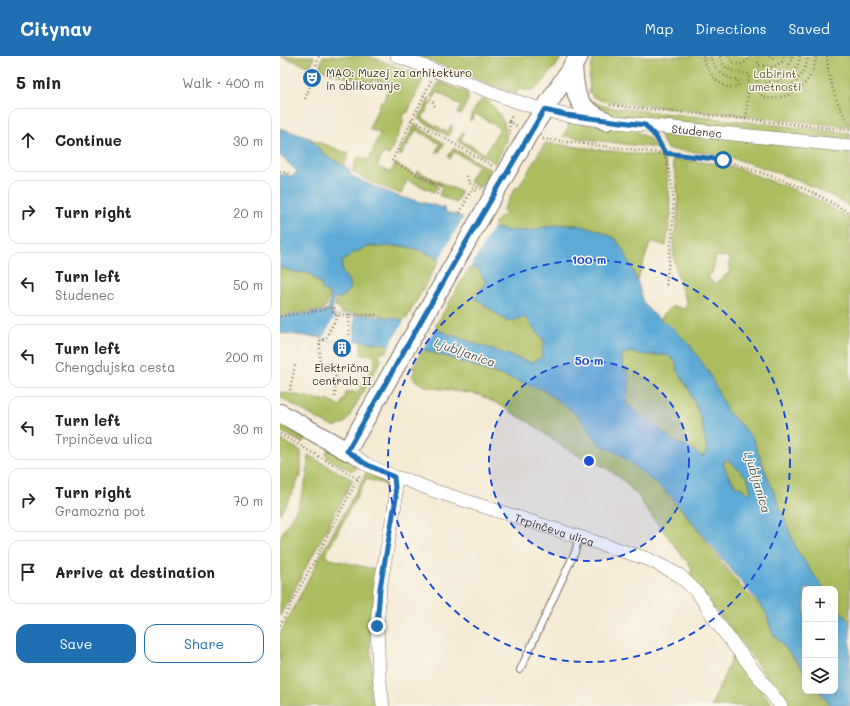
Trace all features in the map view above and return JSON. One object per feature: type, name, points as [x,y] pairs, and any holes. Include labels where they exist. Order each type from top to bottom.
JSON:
[{"type":"street","name":"Studenec","points":[[397,56],[516,101],[566,115],[606,113],[645,125],[850,146]]},
{"type":"street","points":[[347,451],[482,215],[544,110],[576,61]]},
{"type":"street","points":[[576,61],[575,89],[580,103],[588,111],[606,113]]},
{"type":"street","name":"Trpinčeva ulica","points":[[280,413],[347,451],[366,464],[394,477],[648,559],[669,569],[688,582],[698,593],[718,624],[781,706]]},
{"type":"street","points":[[383,706],[379,674],[377,626],[380,588],[396,498],[394,477]]},
{"type":"lane","points":[[520,670],[575,552],[579,536]]},
{"type":"path","points":[[316,65],[319,56]]},
{"type":"path","points":[[704,56],[706,67],[717,81],[729,87],[734,88],[738,86],[738,80],[726,77],[717,69],[711,56]]},
{"type":"path","points":[[720,56],[722,62],[729,69],[749,74],[746,120]]},
{"type":"path","points":[[728,56],[732,61],[740,64],[745,63],[750,56]]},
{"type":"path","points":[[769,56],[771,58],[776,56]]},
{"type":"path","points":[[758,62],[758,65],[773,67],[782,62],[784,56]]},
{"type":"path","points":[[792,56],[789,65],[782,71],[775,74],[759,75],[757,81],[758,90],[762,96],[765,98],[777,98],[795,92],[805,84],[814,69],[816,56]]},
{"type":"path","points":[[800,56],[797,68],[792,75],[784,80],[767,82],[765,89],[781,89],[789,86],[797,80],[804,71],[808,56]]},
{"type":"path","points":[[826,56],[835,96],[850,124]]},
{"type":"path","points":[[434,70],[432,78],[392,161],[441,187],[436,196]]},
{"type":"path","points":[[306,99],[311,83]]},
{"type":"path","points":[[423,95],[432,100],[435,107]]},
{"type":"path","points":[[606,113],[746,120],[850,130]]},
{"type":"path","points":[[511,118],[509,121],[513,124]]},
{"type":"path","points":[[411,119],[496,168]]},
{"type":"path","points":[[645,125],[656,137],[665,153],[671,175],[674,221],[666,287]]},
{"type":"path","points":[[540,139],[561,140],[723,160],[786,181],[814,193],[850,213]]},
{"type":"path","points":[[280,171],[290,174]]},
{"type":"path","points":[[460,213],[472,188],[482,192],[469,182],[467,176]]},
{"type":"path","points":[[280,316],[325,310],[327,307],[334,308],[333,313],[338,315],[379,315]]},
{"type":"path","points":[[335,398],[336,364],[320,364],[320,340],[325,340],[338,315]]},
{"type":"path","points":[[349,315],[349,336]]},
{"type":"path","points":[[290,390],[295,365]]},
{"type":"path","points":[[280,434],[358,479],[280,625]]},
{"type":"green space","points":[[280,56],[314,56],[311,67]]},
{"type":"green space","points":[[323,56],[369,56],[424,77],[408,112],[403,115],[402,119],[404,121],[389,155],[383,153],[377,167],[391,172],[395,164],[438,186],[434,192],[407,180],[401,194],[369,181],[352,171],[358,157],[369,160],[380,133],[369,129],[381,101],[384,101],[389,84],[373,80],[371,84],[319,69]]},
{"type":"green space","points":[[418,56],[562,56],[543,83],[531,90],[519,89],[516,94]]},
{"type":"green space","name":"Labirint umetnosti","points":[[595,56],[850,56],[850,127],[603,101],[593,97],[588,90],[590,90],[590,72]]},
{"type":"green space","points":[[439,82],[468,93],[468,100],[461,114],[457,114],[461,106],[438,92],[434,98],[431,96]]},
{"type":"green space","points":[[483,99],[494,107],[505,127],[505,144],[495,163],[457,141],[464,132],[461,140],[485,154],[500,128],[476,114],[470,121],[474,109]]},
{"type":"green space","points":[[428,101],[431,103],[422,118],[447,132],[451,125],[453,127],[448,136],[418,119]]},
{"type":"green space","points":[[591,101],[607,107],[850,133],[850,141],[606,115]]},
{"type":"green space","points":[[571,122],[631,128],[650,139],[655,148],[563,136]]},
{"type":"green space","points":[[415,125],[444,143],[440,151],[436,152],[440,144],[416,130],[401,156],[398,154]]},
{"type":"green space","points":[[663,132],[850,151],[850,207],[807,184],[756,165],[725,156],[667,149],[659,134]]},
{"type":"green space","points":[[309,138],[349,154],[344,166],[325,155]]},
{"type":"green space","points":[[545,143],[662,157],[666,163],[671,213],[666,246],[651,241],[637,281],[577,225],[545,227],[532,231],[513,231],[492,228],[500,216],[503,217],[506,213],[502,211],[516,187],[518,188]]},
{"type":"green space","points":[[453,148],[491,170],[480,188],[469,182],[478,165],[454,152],[450,159],[448,157]]},
{"type":"green space","points":[[674,159],[722,164],[813,197],[850,218],[850,623],[838,608],[838,586],[822,586],[797,551],[752,437],[727,411],[708,371],[660,320],[667,310],[673,306],[685,309],[687,303],[677,275],[674,261],[673,243],[678,204],[672,161]],"holes":[[[716,256],[730,257],[729,273],[714,284],[707,276],[712,273]]]},
{"type":"green space","points":[[417,171],[461,192],[456,203],[439,195],[442,186],[416,173]]},
{"type":"green space","points":[[402,246],[420,250],[440,259],[405,321],[381,316],[381,314],[341,313],[338,308],[335,307],[337,297],[346,295],[350,287],[350,283],[342,272],[342,262],[353,253],[367,247]]},
{"type":"green space","points":[[280,267],[294,272],[309,273],[321,284],[330,296],[325,308],[323,310],[280,315]]},
{"type":"green space","points":[[477,267],[486,282],[475,299],[525,317],[545,342],[542,350],[542,358],[532,363],[434,329],[468,270]]},
{"type":"green space","points":[[361,341],[390,344],[386,353],[382,351],[379,357],[382,359],[346,422],[337,426],[329,425],[280,397],[280,392],[329,401],[340,406],[346,392],[355,392],[359,390],[375,363],[374,358],[370,354],[361,355]]},
{"type":"green space","points":[[423,349],[542,389],[578,415],[601,445],[620,454],[655,481],[686,515],[742,588],[766,612],[772,632],[802,668],[802,694],[823,694],[833,706],[788,706],[734,633],[689,578],[692,568],[646,509],[639,497],[624,481],[605,467],[577,455],[563,447],[532,424],[496,403],[479,395],[427,387],[416,381],[412,376],[415,370],[412,368]]},
{"type":"green space","points":[[628,352],[646,355],[668,355],[675,361],[678,372],[689,389],[701,419],[707,449],[704,456],[701,456],[687,446],[678,444],[626,403],[630,379],[624,368],[621,355]]},
{"type":"green space","points":[[280,421],[305,435],[305,439],[302,443],[280,431]]},
{"type":"green space","points":[[280,439],[301,451],[301,477],[299,477],[298,482],[280,514]]},
{"type":"green space","points":[[328,448],[358,465],[356,469],[351,471],[327,458],[326,454]]},
{"type":"green space","points":[[308,455],[353,480],[280,616],[280,537],[298,506],[307,476]]},
{"type":"green space","points":[[727,458],[748,478],[751,492],[749,494],[742,488],[738,488],[726,472],[723,465]]},
{"type":"green space","points":[[367,471],[386,484],[390,499],[389,506],[387,508],[385,484],[366,479],[325,556],[330,559],[378,570],[370,642],[373,683],[369,697],[377,699],[378,706],[280,706],[280,634]]},
{"type":"green space","points":[[734,653],[773,706],[711,706]]},
{"type":"water","name":"Ljubljanica","points":[[280,128],[309,138],[325,155],[349,169],[350,175],[366,183],[397,196],[444,208],[448,213],[492,228],[513,231],[532,231],[560,225],[577,225],[598,230],[616,239],[626,255],[639,286],[642,300],[648,309],[660,320],[669,325],[689,344],[708,371],[727,411],[752,437],[797,551],[822,586],[802,586],[802,668],[772,632],[766,612],[670,495],[620,454],[601,445],[578,415],[542,389],[423,349],[361,341],[323,341],[323,338],[280,333],[280,317],[328,311],[331,296],[321,288],[321,284],[309,273],[294,272],[280,267],[280,174],[292,176],[297,173],[296,170],[280,156]],"holes":[[[402,246],[420,250],[468,270],[477,267],[486,282],[475,298],[508,322],[525,317],[545,342],[542,350],[542,357],[531,363],[434,329],[394,318],[366,315],[335,316],[331,313],[335,297],[342,298],[350,288],[350,283],[342,272],[342,262],[353,253],[367,247]],[[628,352],[646,355],[668,355],[675,361],[678,372],[689,389],[701,419],[707,449],[704,456],[701,456],[687,446],[678,444],[626,403],[630,379],[624,368],[621,355]],[[727,459],[748,478],[751,492],[749,494],[739,488],[729,477],[723,464]]]},
{"type":"water","points":[[838,608],[850,623],[850,706],[831,706],[821,694],[838,694]]},
{"type":"pier","points":[[464,216],[494,226],[467,272],[439,260]]},
{"type":"pier","points":[[354,315],[354,341],[323,341],[323,338],[335,316]]},
{"type":"pier","points":[[405,319],[436,327],[422,351],[389,346]]},
{"type":"place","name":"MAO: Muzej za arhitekturo in oblikovanje","points":[[312,78]]},
{"type":"place","name":"Električna centrala II","points":[[342,348]]},
{"type":"route","points":[[377,626],[380,588],[396,498],[394,477],[366,464],[347,451],[465,244],[544,110],[606,121],[645,125],[656,137],[665,153],[723,160]]}]
